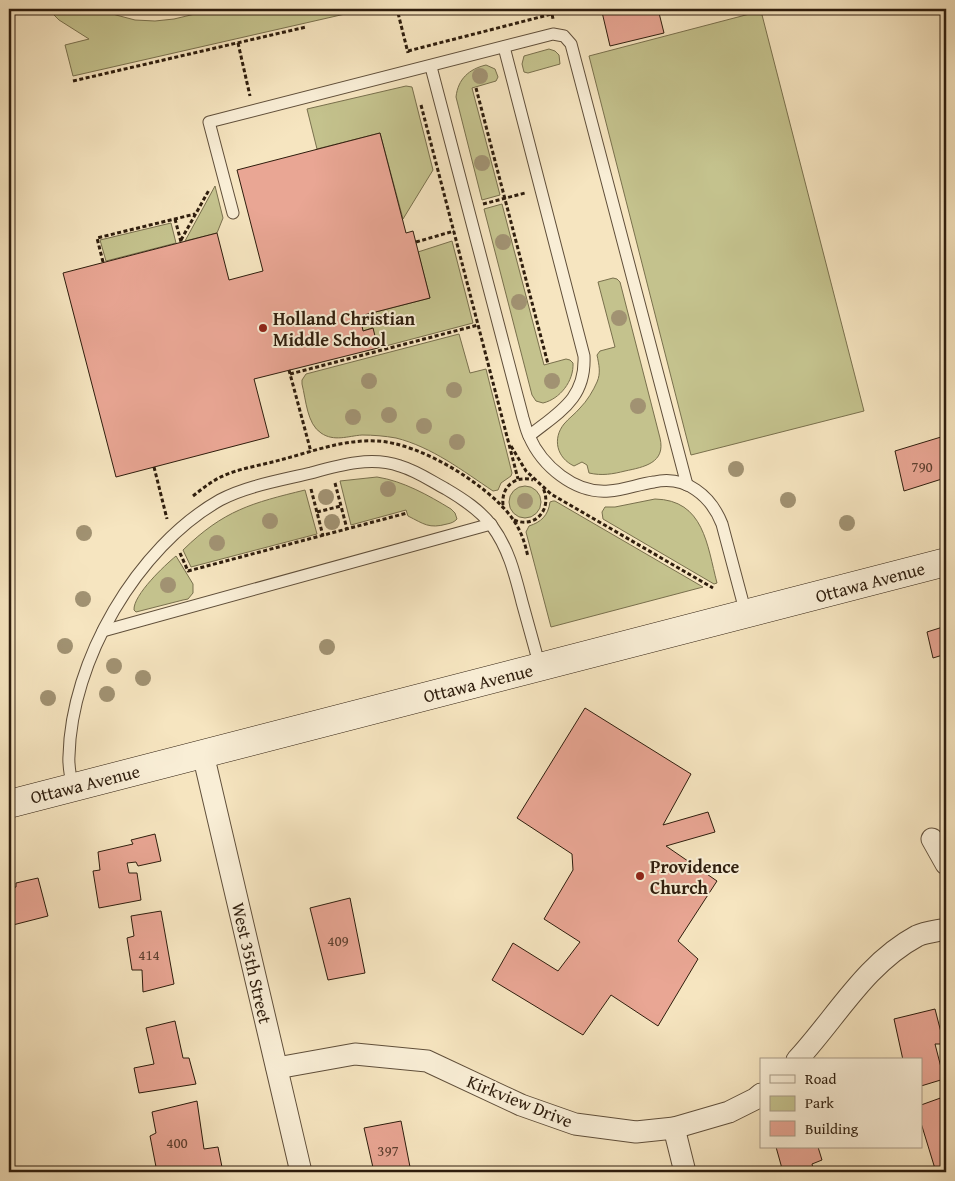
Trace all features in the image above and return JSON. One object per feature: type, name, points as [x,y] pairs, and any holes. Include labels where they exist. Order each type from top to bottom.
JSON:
[{"type":"street","name":"Ottawa Avenue","points":[[9,804],[946,562]]},
{"type":"street","name":"West 35th Street","points":[[203,754],[301,1172]]},
{"type":"street","points":[[932,840],[946,864]]},
{"type":"street","points":[[799,1058],[885,957],[918,935],[946,929]]},
{"type":"street","name":"Kirkview Drive","points":[[277,1068],[355,1054],[426,1061],[521,1105],[574,1124],[636,1132],[674,1128],[729,1112],[760,1095]]},
{"type":"street","points":[[674,1128],[685,1172]]},
{"type":"lane","points":[[234,213],[209,122],[557,34],[564,36],[571,44],[687,485]]},
{"type":"lane","points":[[504,47],[584,356],[582,383],[576,394],[568,404],[529,436]]},
{"type":"lane","points":[[431,67],[529,436],[539,454],[553,470],[564,478],[588,489],[608,491],[666,480],[687,485],[698,491],[709,500],[717,511],[746,614]]},
{"type":"lane","points":[[72,787],[69,756],[73,715],[80,684],[103,631],[138,574],[157,552],[206,509],[239,492],[339,465],[379,462],[399,465],[418,473],[464,500],[491,524],[509,556],[540,667]]},
{"type":"lane","points":[[103,631],[491,524]]},
{"type":"path","points":[[399,9],[397,9],[409,59]]},
{"type":"path","points":[[73,81],[306,27]]},
{"type":"path","points":[[238,43],[254,111]]},
{"type":"path","points":[[476,88],[548,364]]},
{"type":"path","points":[[419,97],[518,479]]},
{"type":"path","points":[[176,219],[181,241],[222,168]]},
{"type":"path","points":[[482,204],[505,199]]},
{"type":"path","points":[[103,262],[97,238],[195,214]]},
{"type":"path","points":[[416,242],[454,231]]},
{"type":"path","points":[[311,452],[290,372],[478,325]]},
{"type":"path","points":[[506,432],[517,457],[542,487],[560,500],[713,588]]},
{"type":"path","points":[[188,500],[216,480],[234,472],[354,442],[377,441],[400,444],[421,452],[465,477],[504,508],[513,519],[523,538],[530,564]]},
{"type":"path","points":[[154,467],[168,521]]},
{"type":"path","points":[[504,508],[503,496],[506,488],[511,483],[518,479],[526,478],[536,482]]},
{"type":"path","points":[[335,482],[347,529]]},
{"type":"path","points":[[513,519],[523,523],[531,522],[538,518],[543,512],[547,498],[542,487]]},
{"type":"path","points":[[310,489],[323,536]]},
{"type":"path","points":[[317,512],[341,506]]},
{"type":"path","points":[[167,516],[172,512]]},
{"type":"path","points":[[179,553],[188,571],[407,513]]},
{"type":"green space","points":[[48,9],[102,9],[135,20],[155,21],[174,19],[216,9],[367,9],[73,76],[65,45],[89,39],[59,20]]},
{"type":"green space","points":[[761,11],[864,411],[691,455],[589,56]]},
{"type":"green space","points":[[549,49],[559,55],[560,64],[528,73],[524,72],[522,64],[524,56]]},
{"type":"green space","points":[[486,65],[495,69],[498,77],[496,81],[472,88],[500,195],[482,200],[456,97],[459,85],[465,76],[474,69]]},
{"type":"green space","points":[[406,86],[412,87],[433,170],[403,219],[380,133],[317,149],[307,109]]},
{"type":"green space","points":[[215,186],[223,218],[217,233],[185,241]]},
{"type":"green space","points":[[502,204],[544,365],[566,359],[573,363],[573,370],[565,388],[555,398],[543,403],[536,401],[532,395],[484,209]]},
{"type":"green space","points":[[171,223],[176,243],[106,261],[100,240]]},
{"type":"green space","points":[[452,241],[473,323],[378,348],[372,328],[363,331],[360,316],[430,298],[418,252]]},
{"type":"green space","points":[[613,278],[620,282],[661,446],[657,458],[646,465],[616,473],[598,474],[589,473],[587,465],[582,462],[574,466],[568,463],[560,453],[557,442],[560,430],[564,424],[585,402],[597,382],[599,366],[597,355],[600,351],[615,347],[598,282]]},
{"type":"green space","points":[[459,334],[470,373],[486,369],[512,473],[511,476],[501,483],[498,490],[493,491],[435,453],[409,442],[375,435],[331,437],[316,429],[310,418],[302,384],[306,374]]},
{"type":"green space","points":[[377,477],[406,485],[424,494],[451,509],[457,519],[449,524],[431,526],[408,516],[406,510],[351,525],[340,481]]},
{"type":"green space","points":[[525,486],[531,487],[536,491],[540,496],[540,508],[536,513],[531,517],[525,518],[519,517],[514,513],[510,508],[509,502],[510,496],[514,491],[519,487]]},
{"type":"green space","points":[[305,490],[317,534],[191,567],[183,550],[212,526],[239,510],[254,504]]},
{"type":"green space","points":[[655,499],[671,501],[684,507],[694,516],[706,540],[717,583],[714,584],[603,519],[602,512],[605,507],[615,507]]},
{"type":"green space","points":[[553,501],[703,587],[551,627],[526,532],[529,526],[543,518],[548,511],[550,502]]},
{"type":"green space","points":[[176,556],[193,584],[193,593],[188,599],[136,612],[134,610],[135,604],[144,589]]},
{"type":"building","points":[[616,9],[658,9],[664,33],[610,46],[602,12]]},
{"type":"building","points":[[380,133],[406,233],[413,231],[430,298],[360,316],[363,331],[373,328],[378,348],[254,379],[269,437],[116,477],[63,273],[217,233],[229,280],[263,271],[237,170]]},
{"type":"building","points":[[941,437],[946,454],[946,481],[945,478],[904,491],[895,451]]},
{"type":"building","points":[[946,626],[946,654],[933,658],[927,632]]},
{"type":"building","name":"Providence Church","points":[[585,708],[691,774],[663,825],[708,812],[715,832],[666,846],[717,881],[678,941],[698,959],[658,1026],[611,995],[583,1035],[492,980],[513,943],[558,971],[580,942],[544,919],[573,870],[572,854],[517,818]]},
{"type":"building","points":[[155,834],[161,861],[138,866],[136,862],[127,863],[129,873],[137,873],[141,900],[99,908],[93,871],[100,870],[98,852],[133,844],[131,840]]},
{"type":"building","points":[[38,878],[48,916],[9,926],[9,889],[16,887],[16,883]]},
{"type":"building","points":[[350,898],[365,973],[328,980],[310,908]]},
{"type":"building","points":[[161,911],[174,984],[143,992],[142,970],[132,970],[127,938],[134,936],[131,916]]},
{"type":"building","points":[[935,1009],[944,1044],[935,1044],[944,1079],[922,1086],[922,1058],[903,1058],[894,1019]]},
{"type":"building","points":[[175,1021],[183,1058],[189,1058],[196,1084],[139,1093],[134,1068],[154,1064],[146,1028]]},
{"type":"building","points":[[946,1096],[946,1172],[936,1172],[922,1126],[922,1105]]},
{"type":"building","points":[[197,1101],[204,1149],[218,1147],[223,1172],[157,1172],[150,1136],[156,1133],[152,1112]]},
{"type":"building","points":[[401,1121],[411,1172],[374,1172],[364,1128]]},
{"type":"building","points":[[776,1148],[818,1148],[822,1160],[812,1164],[814,1172],[783,1172]]},
{"type":"place","name":"Holland Christian Middle School","points":[[263,328]]},
{"type":"place","name":"Providence Church","points":[[640,876]]}]
